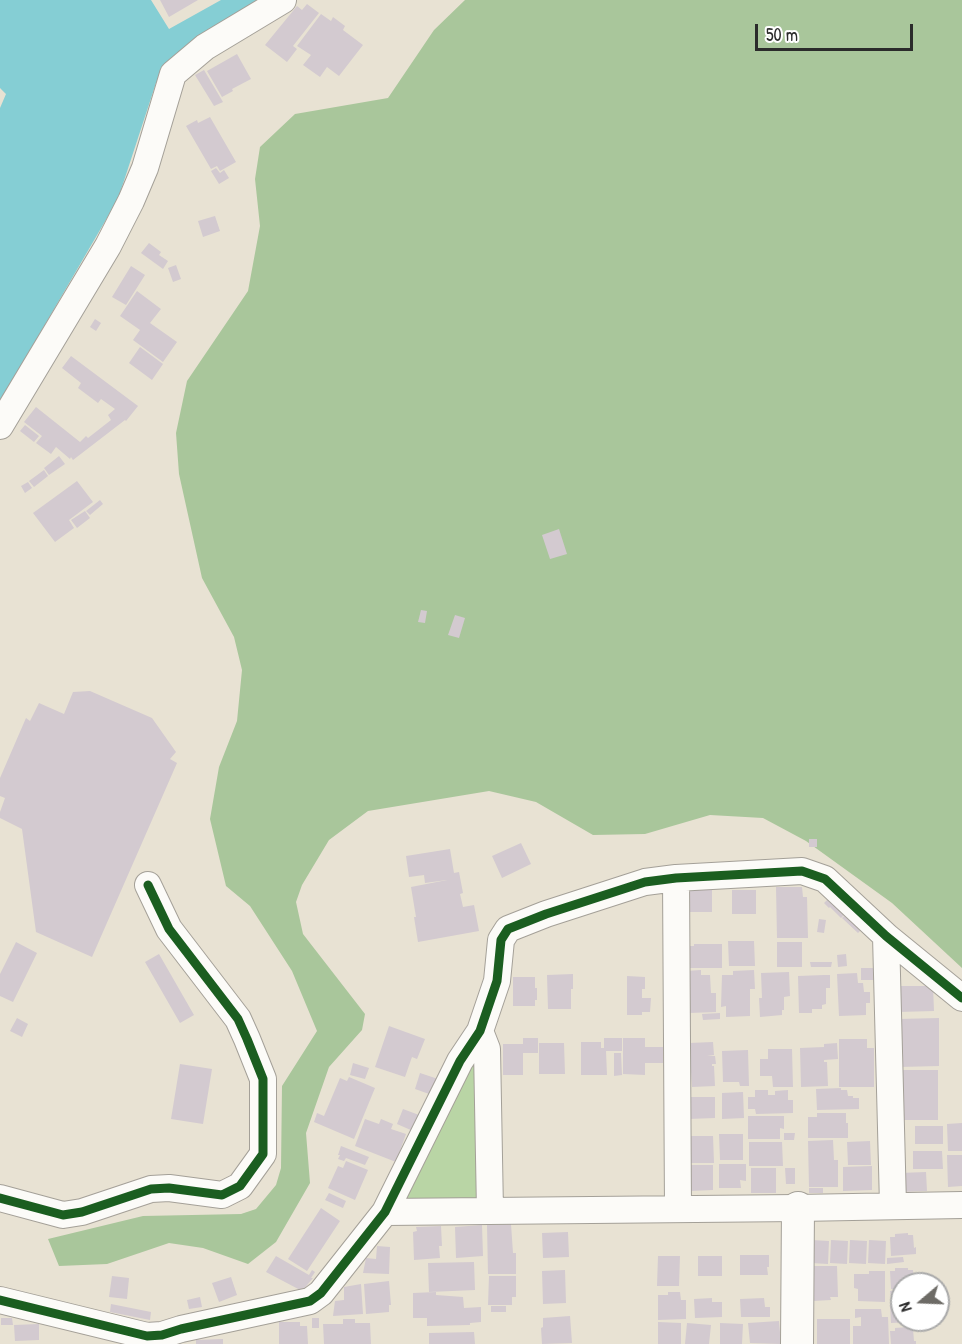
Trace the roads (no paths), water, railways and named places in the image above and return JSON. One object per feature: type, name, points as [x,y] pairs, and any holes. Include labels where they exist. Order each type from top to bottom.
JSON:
[{"type":"street","points":[[0,426],[108,246],[131,201],[145,168],[173,74],[205,47],[283,0]]},
{"type":"street","points":[[0,1300],[162,1340],[181,1329],[310,1301],[321,1293],[385,1212],[460,1061],[480,1031],[497,981],[501,940],[508,929],[546,914],[645,882],[676,878],[802,871],[825,879],[886,936],[962,998]]},
{"type":"street","points":[[676,878],[678,1208]]},
{"type":"street","points":[[0,1198],[63,1215],[81,1212],[151,1189],[170,1188],[222,1195],[240,1186],[263,1154],[263,1079],[247,1039],[238,1019],[169,929],[148,885]]},
{"type":"street","points":[[886,936],[892,1205]]},
{"type":"street","points":[[480,1031],[487,1050],[490,1211]]},
{"type":"street","points":[[385,1212],[962,1205]]},
{"type":"street","points":[[797,1344],[798,1208]]},
{"type":"water","points":[[0,0],[151,0],[169,29],[221,0],[261,0],[180,54],[156,83],[118,199],[0,402],[0,108],[6,94],[0,88]]}]
